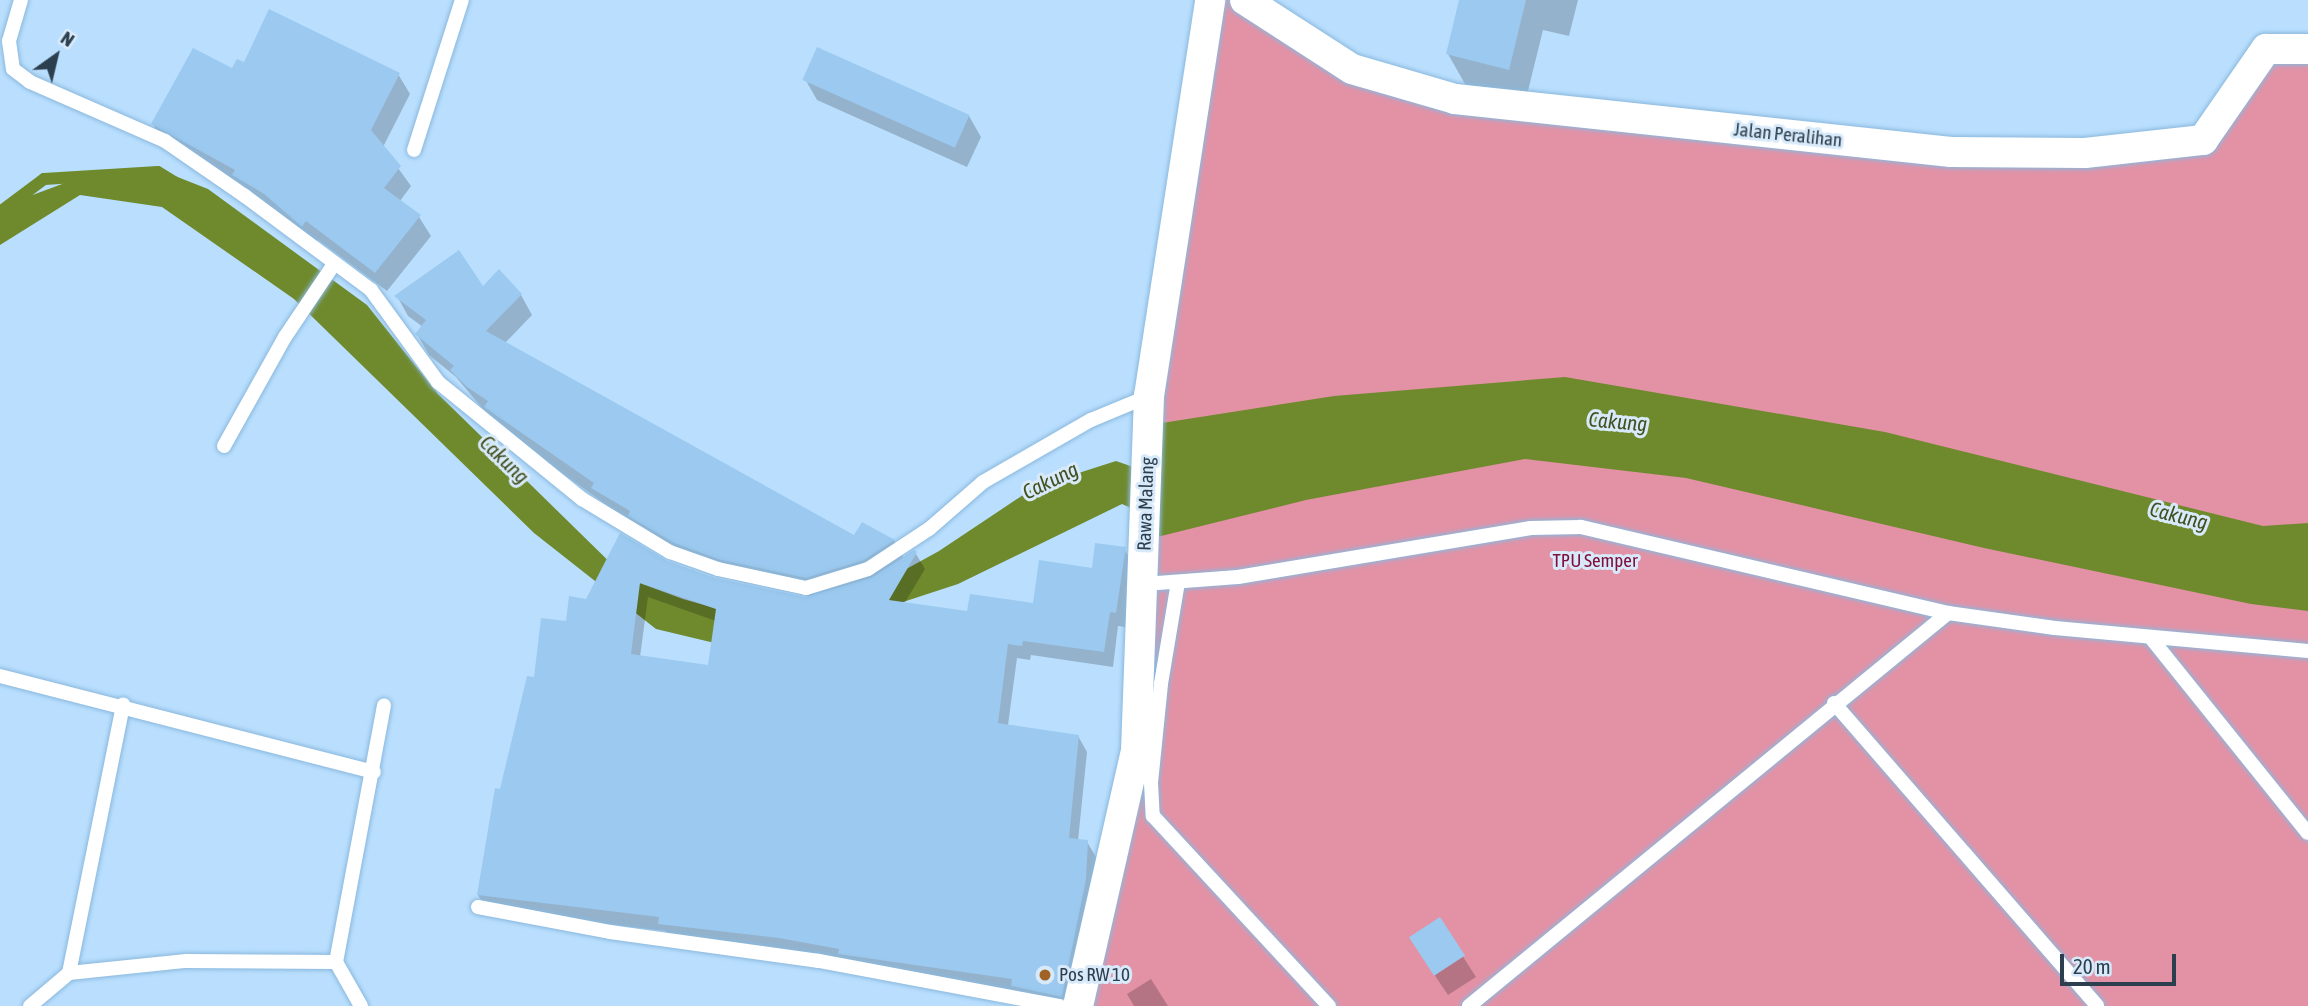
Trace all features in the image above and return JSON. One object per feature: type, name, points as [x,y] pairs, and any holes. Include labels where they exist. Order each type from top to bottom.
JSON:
[{"type":"street","name":"Rawa Malang","points":[[1078,1006],[1136,751],[1149,405],[1210,0]]},
{"type":"street","name":"Jalan Peralihan","points":[[1245,0],[1352,69],[1455,99],[1951,152],[2085,153],[2203,140],[2266,49],[2308,50]]},
{"type":"lane","points":[[20,0],[9,41],[13,69],[30,82],[165,141],[331,268],[372,289],[439,382],[582,499],[670,552],[718,569],[806,588],[868,569],[929,529],[984,482],[1091,420],[1149,405]]},
{"type":"lane","points":[[414,150],[462,0]]},
{"type":"lane","points":[[223,446],[285,337],[331,268]]},
{"type":"lane","points":[[1144,584],[1321,566],[1531,528],[1581,527],[1948,613],[2151,638],[2308,651]]},
{"type":"lane","points":[[1178,582],[1161,684],[1151,783],[1153,816],[1329,1006]]},
{"type":"lane","points":[[1469,1006],[1833,704],[1948,613]]},
{"type":"lane","points":[[2151,638],[2308,833]]},
{"type":"lane","points":[[0,676],[123,704],[374,772]]},
{"type":"lane","points":[[69,973],[123,704]]},
{"type":"lane","points":[[1833,704],[2097,1006]]},
{"type":"lane","points":[[361,1006],[336,962],[374,772],[384,705]]},
{"type":"lane","points":[[478,907],[610,932],[819,961],[1060,1006]]},
{"type":"lane","points":[[30,1006],[69,973],[186,961],[336,962]]},
{"type":"green space","name":"TPU Semper","points":[[1210,0],[1245,0],[1352,69],[1455,99],[1951,152],[2203,140],[2266,49],[2308,49],[2308,1006],[1075,1006],[1136,751],[1145,540]]},
{"type":"water","points":[[144,173],[175,176],[208,189],[367,305],[438,394],[626,578],[683,599],[754,619],[861,594],[939,551],[1035,487],[1116,461],[1139,469],[1142,513],[1122,504],[958,584],[903,602],[723,645],[656,629],[534,533],[294,299],[162,207],[80,195],[0,245],[0,215],[19,200],[81,177]]},
{"type":"water","points":[[1565,377],[1885,432],[2263,526],[2308,523],[2308,611],[2251,604],[1984,548],[1686,478],[1525,459],[1306,500],[1145,540],[1149,425],[1334,396]]},
{"type":"building","points":[[1459,0],[1526,0],[1509,70],[1446,54]]},
{"type":"building","points":[[269,9],[400,73],[371,130],[401,166],[384,188],[421,215],[375,273],[306,221],[302,227],[264,194],[232,175],[235,170],[151,124],[193,48],[232,68],[237,59],[244,62]]},
{"type":"building","points":[[817,47],[970,115],[955,148],[802,80]]},
{"type":"building","points":[[459,250],[483,286],[499,269],[522,294],[486,331],[854,535],[862,522],[895,540],[864,560],[806,578],[721,560],[674,543],[628,516],[630,511],[591,488],[594,483],[484,407],[488,401],[467,387],[450,370],[454,366],[415,334],[426,320],[394,296]]},
{"type":"building","points":[[620,533],[667,561],[715,578],[805,597],[871,578],[914,550],[917,552],[889,600],[967,611],[970,594],[1033,603],[1039,560],[1092,568],[1095,543],[1126,547],[1116,613],[1110,612],[1104,652],[1023,641],[1022,646],[1008,644],[998,723],[1079,735],[1069,838],[1088,840],[1086,880],[1062,997],[1011,986],[1012,979],[838,954],[839,949],[779,938],[658,924],[659,917],[477,895],[495,788],[500,789],[527,676],[534,677],[541,618],[566,621],[569,596],[586,599]],"holes":[[[640,583],[716,609],[708,665],[631,654]]]},
{"type":"building","points":[[1440,917],[1465,956],[1434,976],[1409,937]]},
{"type":"waterway","name":"Cakung","points":[[0,212],[44,179],[158,172],[177,184]]},
{"type":"place","name":"Pos RW 10","points":[[1045,975]]}]
